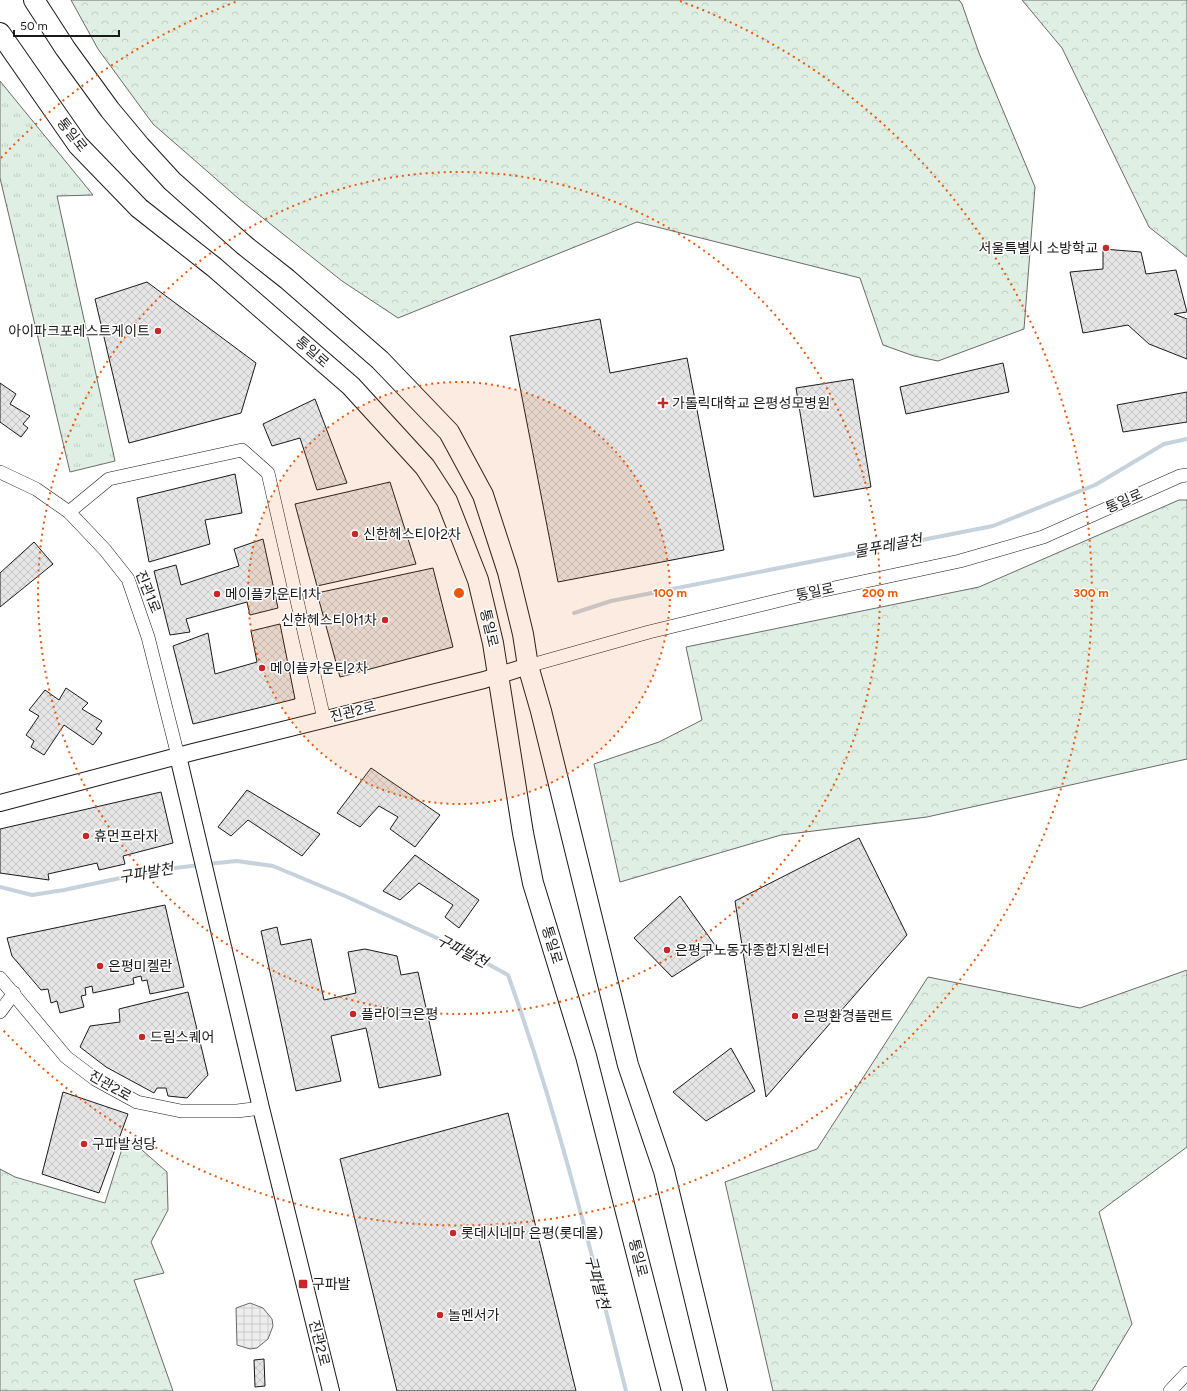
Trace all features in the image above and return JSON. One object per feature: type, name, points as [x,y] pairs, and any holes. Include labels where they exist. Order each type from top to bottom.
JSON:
[{"type":"main road","points":[[34,0],[65,48],[110,110],[140,146],[172,181],[244,246],[287,279],[380,360],[449,432],[483,496],[508,572],[523,634],[528,666],[541,711],[628,1065],[664,1172],[717,1391]]},
{"type":"main road","name":"통일로","points":[[0,33],[78,145],[139,208],[214,267],[351,386],[425,467],[447,501],[478,580],[498,675],[523,833],[533,883],[586,1056],[672,1391]]},
{"type":"street","points":[[69,512],[108,478],[242,450],[268,473],[324,719]]},
{"type":"street","name":"진관1로","points":[[0,472],[36,489],[69,512],[105,550],[128,579],[148,637],[178,756]]},
{"type":"street","name":"통일로","points":[[528,666],[649,632],[801,595],[960,561],[1043,537],[1180,476],[1187,475]]},
{"type":"street","name":"진관2로","points":[[0,803],[528,666]]},
{"type":"street","name":"진관2로","points":[[178,756],[205,876],[331,1391]]},
{"type":"street","name":"진관2로","points":[[0,978],[66,1057],[95,1079],[137,1102],[181,1111],[237,1111],[261,1108]]},
{"type":"street","points":[[0,1012],[14,993]]},
{"type":"street","points":[[1170,1391],[1187,1373]]},
{"type":"green space","points":[[71,0],[959,0],[962,4],[979,53],[1035,187],[1024,329],[938,361],[914,356],[883,345],[860,278],[637,222],[398,318],[342,281],[239,199],[153,124],[98,49]]},
{"type":"green space","points":[[1022,0],[1187,0],[1187,257],[1149,227],[1062,48]]},
{"type":"green space","points":[[0,81],[93,195],[57,196],[115,461],[70,472],[0,178]]},
{"type":"green space","points":[[1179,500],[1187,500],[1187,759],[927,817],[781,835],[620,882],[594,764],[659,742],[702,720],[686,647],[979,587]]},
{"type":"green space","points":[[1187,970],[1187,1147],[1099,1212],[1132,1324],[1092,1391],[773,1391],[725,1182],[817,1149],[928,977],[1080,1008]]},
{"type":"green space","points":[[126,1136],[167,1172],[168,1210],[151,1242],[164,1273],[134,1280],[173,1391],[0,1391],[0,1169],[15,1177],[105,1203]]},
{"type":"shaded area","points":[[250,1303],[263,1308],[272,1319],[273,1326],[268,1339],[257,1348],[250,1349],[237,1345],[236,1308]]},
{"type":"building","points":[[1103,249],[1141,252],[1146,274],[1176,270],[1187,312],[1174,314],[1187,319],[1187,359],[1149,344],[1128,325],[1083,333],[1070,272],[1103,269]]},
{"type":"building","name":"아이파크포레스트게이트","points":[[147,282],[256,363],[241,413],[129,443],[95,299]]},
{"type":"building","points":[[600,319],[610,373],[687,358],[724,550],[558,582],[510,336]]},
{"type":"building","points":[[1003,363],[1009,392],[906,414],[900,387]]},
{"type":"building","points":[[853,379],[871,487],[814,497],[796,388]]},
{"type":"building","points":[[0,383],[16,394],[10,404],[30,416],[23,424],[28,428],[21,437],[0,422]]},
{"type":"building","points":[[1187,392],[1187,422],[1123,432],[1117,405]]},
{"type":"building","points":[[315,399],[347,483],[317,490],[300,438],[272,446],[263,424]]},
{"type":"building","points":[[235,474],[242,513],[205,520],[210,544],[149,562],[137,498]]},
{"type":"building","name":"신한헤스티아2차","points":[[390,482],[416,564],[317,586],[295,504]]},
{"type":"building","name":"메이플카운티1차","points":[[263,539],[278,608],[250,615],[247,602],[186,619],[190,632],[170,635],[154,571],[176,565],[181,585],[239,566],[234,549]]},
{"type":"building","points":[[34,542],[53,564],[0,607],[0,573]]},
{"type":"building","name":"신한헤스티아1차","points":[[433,568],[453,647],[340,677],[317,593]]},
{"type":"building","name":"메이플카운티2차","points":[[280,624],[295,699],[193,724],[173,646],[208,633],[215,674],[257,662],[251,631]]},
{"type":"building","points":[[66,688],[88,703],[82,709],[102,721],[96,729],[102,733],[93,745],[64,725],[44,755],[31,747],[34,741],[26,735],[39,716],[29,710],[45,690],[59,700]]},
{"type":"building","points":[[371,768],[440,815],[415,847],[390,829],[398,817],[379,806],[360,827],[337,813]]},
{"type":"building","points":[[247,790],[320,834],[302,856],[248,820],[231,836],[218,827]]},
{"type":"building","name":"휴먼프라자","points":[[161,792],[173,843],[123,856],[125,864],[99,870],[97,863],[48,874],[49,880],[0,873],[0,829]]},
{"type":"building","name":"은평환경플랜트","points":[[859,838],[907,935],[766,1097],[735,901]]},
{"type":"building","points":[[415,855],[479,900],[459,928],[445,917],[453,905],[419,883],[400,900],[383,891]]},
{"type":"building","points":[[680,896],[717,948],[672,977],[634,938]]},
{"type":"building","name":"은평미켈란","points":[[165,905],[184,987],[150,994],[147,980],[142,981],[141,976],[133,978],[134,984],[93,993],[92,986],[85,988],[86,995],[81,996],[84,1007],[60,1013],[57,1001],[51,1003],[48,989],[41,990],[12,956],[7,938]]},
{"type":"building","name":"플라이크은평","points":[[277,927],[281,945],[311,939],[324,1000],[356,993],[348,952],[365,949],[397,956],[401,975],[418,972],[441,1075],[379,1088],[366,1028],[331,1036],[341,1081],[296,1091],[261,931]]},
{"type":"building","name":"드림스퀘어","points":[[188,992],[208,1075],[187,1098],[168,1096],[166,1088],[157,1088],[154,1093],[106,1067],[80,1047],[90,1026],[120,1022],[119,1009]]},
{"type":"building","points":[[731,1048],[755,1091],[706,1121],[673,1092]]},
{"type":"building","name":"구파발성당","points":[[63,1092],[128,1114],[99,1193],[42,1174]]},
{"type":"building","points":[[508,1113],[576,1391],[397,1391],[340,1159]]},
{"type":"building","points":[[264,1359],[265,1386],[255,1387],[254,1360]]},
{"type":"waterway","name":"물푸레골천","points":[[574,613],[611,601],[993,526],[1095,485],[1164,444],[1187,439]]},
{"type":"waterway","name":"구파발천","points":[[207,864],[237,861],[273,866],[345,896],[459,948],[508,975],[526,1026],[558,1129],[626,1391]]},
{"type":"waterway","name":"구파발천","points":[[0,887],[32,895],[64,890],[158,870],[200,865]]},
{"type":"place","name":"서울특별시 소방학교","points":[[1106,248]]},
{"type":"place","name":"아이파크포레스트게이트","points":[[158,331]]},
{"type":"place","name":"가톨릭대학교 은평성모병원","points":[[663,403]]},
{"type":"place","name":"신한헤스티아2차","points":[[355,534]]},
{"type":"place","name":"메이플카운티1차","points":[[217,594]]},
{"type":"place","name":"신한헤스티아1차","points":[[385,620]]},
{"type":"place","name":"메이플카운티2차","points":[[262,668]]},
{"type":"place","name":"휴먼프라자","points":[[86,836]]},
{"type":"place","name":"은평구노동자종합지원센터","points":[[667,950]]},
{"type":"place","name":"은평미켈란","points":[[100,966]]},
{"type":"place","name":"플라이크은평","points":[[353,1014]]},
{"type":"place","name":"은평환경플랜트","points":[[795,1016]]},
{"type":"place","name":"드림스퀘어","points":[[142,1037]]},
{"type":"place","name":"구파발성당","points":[[84,1144]]},
{"type":"place","name":"롯데시네마 은평(롯데몰)","points":[[453,1233]]},
{"type":"place","name":"구파발","points":[[303,1284]]},
{"type":"place","name":"놀멘서가","points":[[440,1315]]}]
